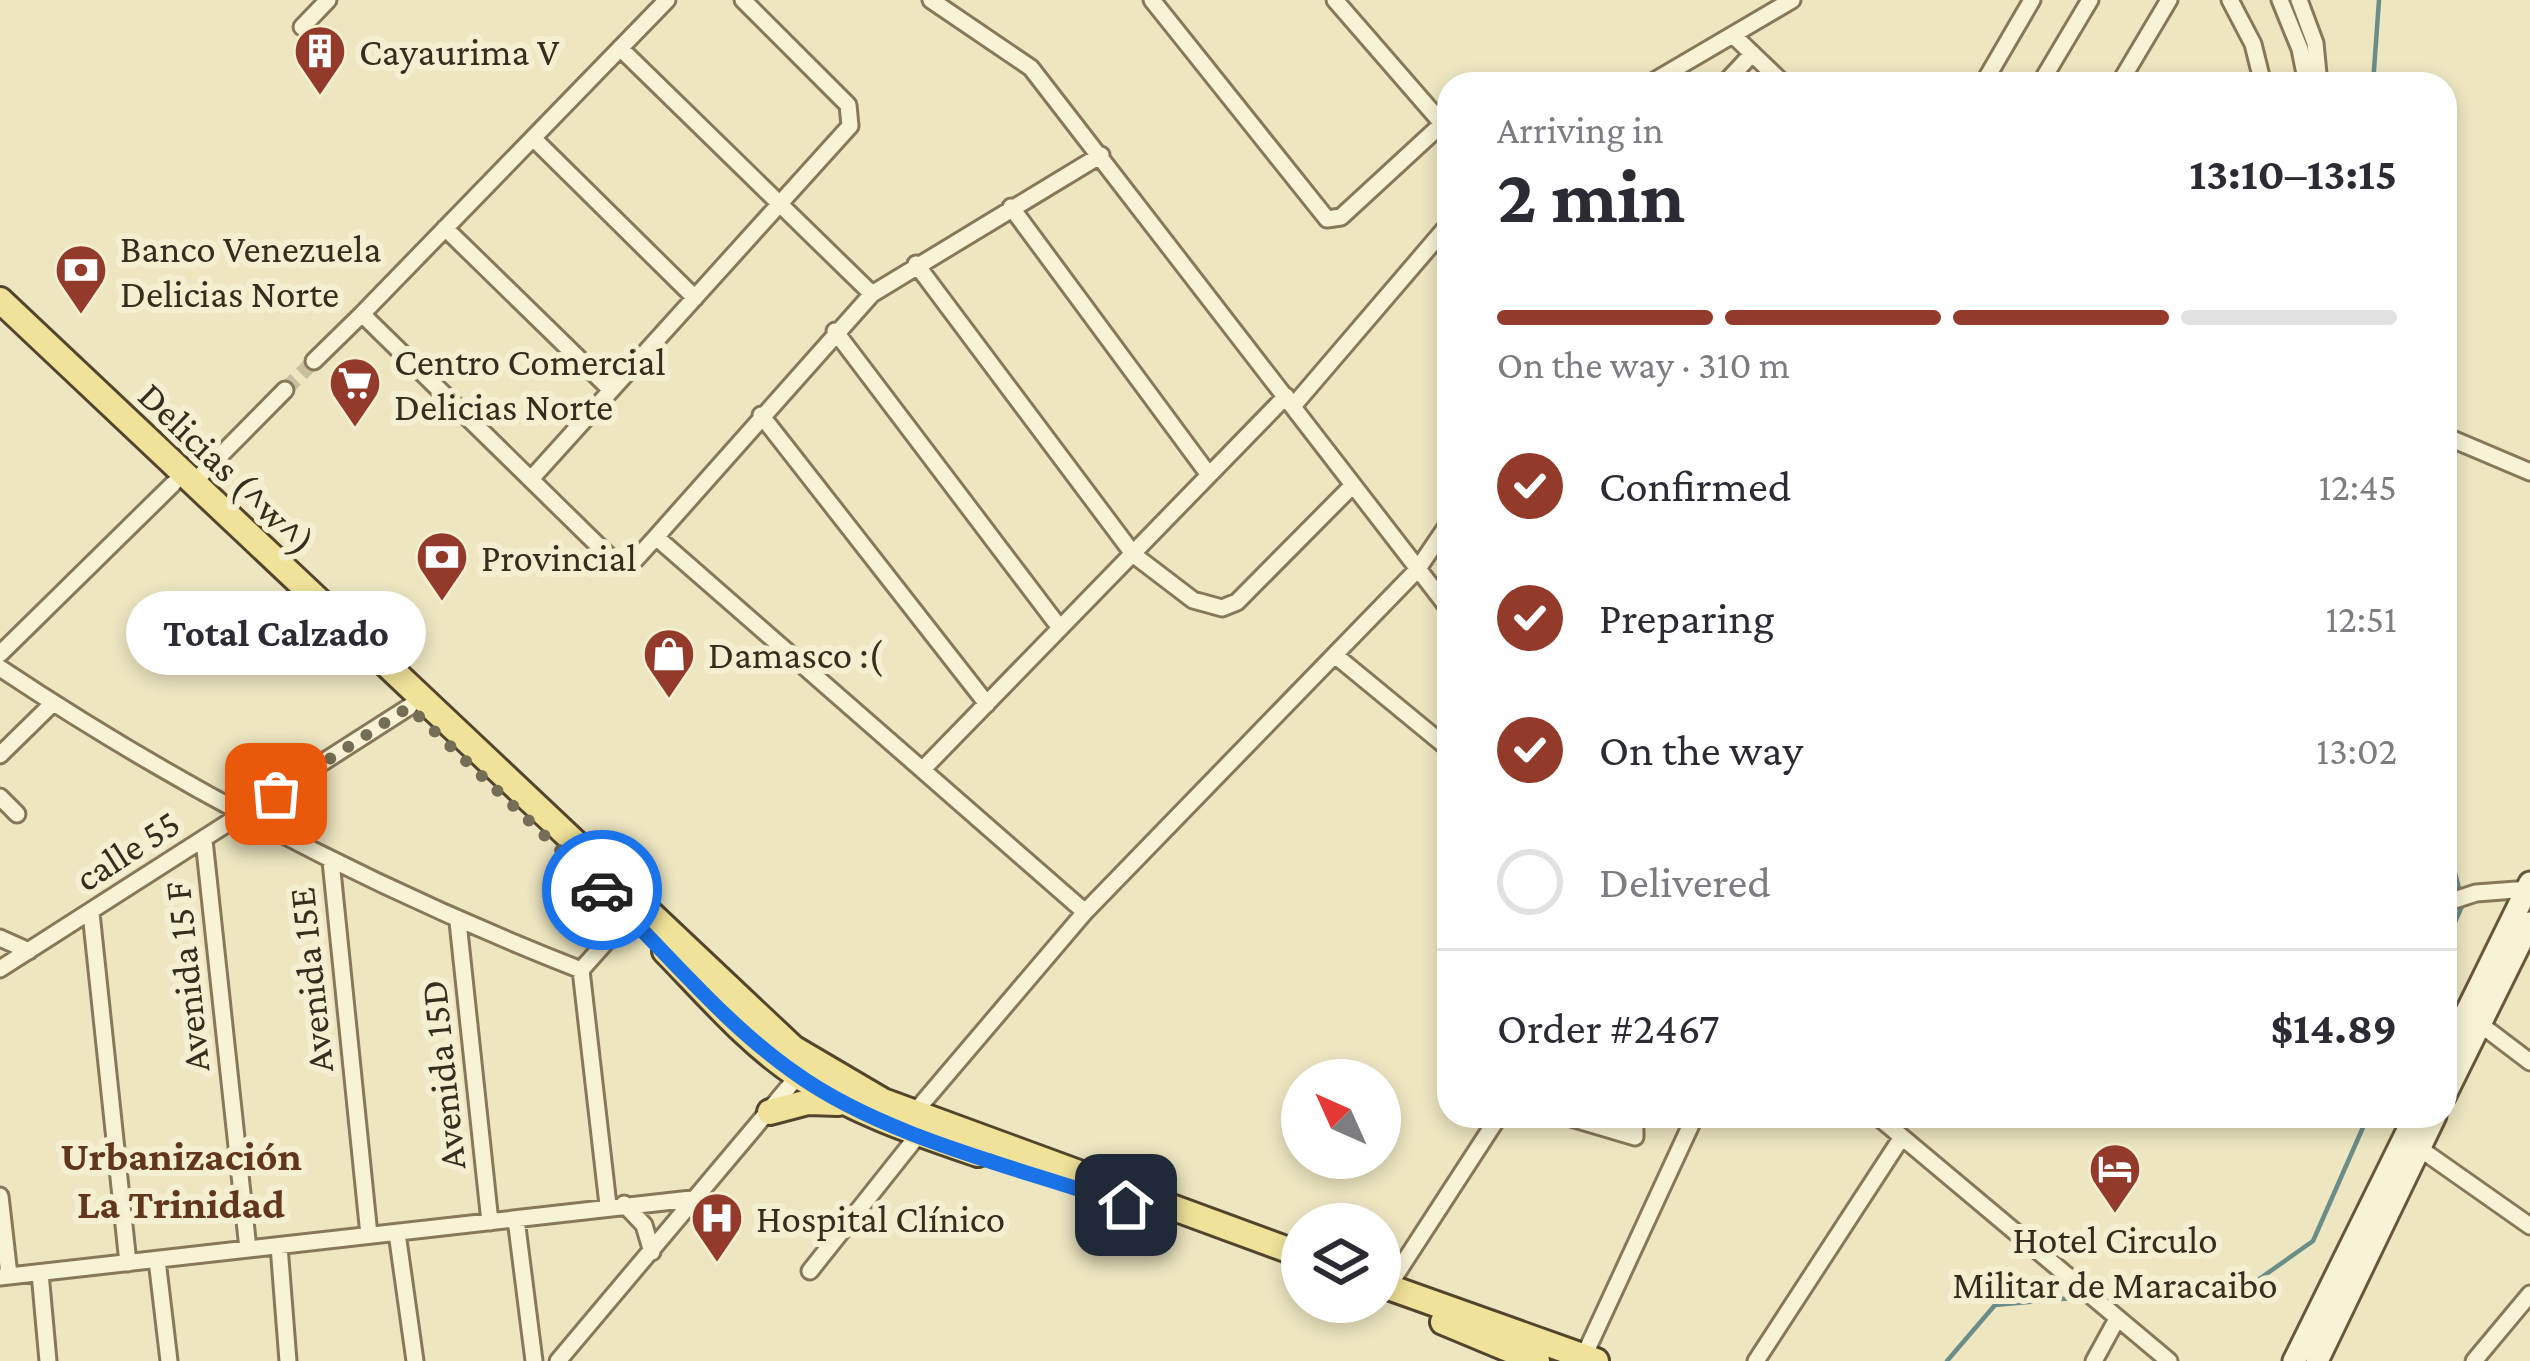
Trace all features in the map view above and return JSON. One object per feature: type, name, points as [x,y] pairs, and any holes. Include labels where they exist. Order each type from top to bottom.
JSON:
[{"type":"main road","name":"Delicias (^w^)","points":[[0,301],[409,707],[759,1045],[916,1123],[1281,1260]]},
{"type":"main road","name":"Delicias (^w^)","points":[[0,323],[182,484],[845,1103],[1281,1249]]},
{"type":"main road","points":[[770,1112],[808,1102],[845,1103]]},
{"type":"main road","points":[[1401,1297],[1590,1358]]},
{"type":"main road","points":[[1401,1300],[1537,1361]]},
{"type":"street","points":[[302,27],[328,0]]},
{"type":"street","points":[[314,362],[667,0]]},
{"type":"street","points":[[531,478],[780,205],[853,117],[838,94],[743,0]]},
{"type":"street","points":[[932,0],[1031,68],[1437,594]]},
{"type":"street","points":[[1153,0],[1327,218],[1341,217],[1437,136]]},
{"type":"street","points":[[1335,0],[1437,118]]},
{"type":"street","points":[[1671,72],[1792,0]]},
{"type":"street","points":[[1990,72],[2032,0]]},
{"type":"street","points":[[2047,72],[2090,0]]},
{"type":"street","points":[[2127,72],[2169,0]]},
{"type":"street","points":[[2230,0],[2254,44],[2261,72]]},
{"type":"street","points":[[2279,0],[2305,72]]},
{"type":"street","points":[[2299,0],[2315,44],[2318,72]]},
{"type":"street","points":[[1735,37],[1771,72]]},
{"type":"street","points":[[620,48],[872,294]]},
{"type":"street","points":[[1735,72],[1752,54]]},
{"type":"street","points":[[533,138],[695,298]]},
{"type":"street","points":[[362,314],[614,561],[635,560],[872,294],[1101,155]]},
{"type":"street","points":[[1011,207],[1210,475]]},
{"type":"street","points":[[445,228],[611,390]]},
{"type":"street","points":[[922,769],[1210,475],[1290,400],[1437,237]]},
{"type":"street","points":[[916,264],[1134,555],[1193,600],[1222,608],[1251,592],[1353,485]]},
{"type":"street","points":[[835,332],[1060,628]]},
{"type":"street","points":[[0,654],[286,390]]},
{"type":"street","points":[[761,415],[987,704]]},
{"type":"street","points":[[2457,441],[2530,472]]},
{"type":"street","points":[[656,537],[1084,911]]},
{"type":"street","points":[[810,1271],[916,1123],[1084,911],[1336,656],[1417,570],[1437,541]]},
{"type":"street","points":[[1336,656],[1437,738]]},
{"type":"street","points":[[0,668],[243,815],[331,861],[458,922],[581,970]]},
{"type":"street","points":[[0,755],[53,704]]},
{"type":"street","name":"calle 55","points":[[0,969],[409,707]]},
{"type":"street","points":[[0,797],[17,814]]},
{"type":"street","name":"Avenida 15 F","points":[[204,840],[248,1249]]},
{"type":"street","name":"Avenida 15E","points":[[331,861],[369,1235]]},
{"type":"street","points":[[2457,900],[2529,887]]},
{"type":"street","points":[[2457,1032],[2529,887]]},
{"type":"street","points":[[91,913],[128,1263]]},
{"type":"street","points":[[581,970],[629,916]]},
{"type":"street","name":"Avenida 15D","points":[[458,922],[490,1222]]},
{"type":"street","points":[[2457,1071],[2530,923]]},
{"type":"street","points":[[0,938],[29,951]]},
{"type":"street","points":[[581,970],[616,1205],[644,1225],[652,1252]]},
{"type":"street","points":[[2480,1024],[2530,1062]]},
{"type":"street","points":[[558,1361],[700,1198],[804,1068]]},
{"type":"street","points":[[1401,1262],[1490,1128]]},
{"type":"street","points":[[1605,1128],[1635,1137],[1632,1128]]},
{"type":"street","points":[[1590,1358],[1690,1128]]},
{"type":"street","points":[[1893,1128],[2169,1361]]},
{"type":"street","points":[[2294,1361],[2409,1128]]},
{"type":"street","points":[[2317,1361],[2429,1128]]},
{"type":"street","points":[[1756,1361],[1902,1137]]},
{"type":"street","points":[[2419,1148],[2530,1226]]},
{"type":"street","points":[[0,1196],[4,1276],[700,1198]]},
{"type":"street","points":[[516,1219],[534,1361]]},
{"type":"street","points":[[397,1232],[415,1361]]},
{"type":"street","points":[[279,1246],[288,1361]]},
{"type":"street","points":[[157,1260],[169,1361]]},
{"type":"street","points":[[40,1273],[48,1361]]},
{"type":"street","points":[[2474,1361],[2530,1294]]},
{"type":"street","points":[[2095,1361],[2115,1318]]},
{"type":"waterway","points":[[2374,72],[2379,0]]},
{"type":"waterway","points":[[2457,880],[2463,904],[2457,917]]},
{"type":"waterway","points":[[2100,1296],[2255,1282],[2313,1241],[2363,1128]]},
{"type":"waterway","points":[[1947,1361],[1995,1305],[2083,1297]]},
{"type":"tunnel","points":[[285,390],[314,361]]},
{"type":"way so far","points":[[276,794],[409,707],[602,890]]},
{"type":"place","name":"Cayaurima V","points":[[320,97]]},
{"type":"place","name":"Banco Venezuela Delicias Norte","points":[[81,316]]},
{"type":"place","name":"Centro Comercial Delicias Norte","points":[[355,429]]},
{"type":"place","name":"Provincial","points":[[442,603]]},
{"type":"place","name":"Damasco :(","points":[[669,700]]},
{"type":"place","name":"Total Calzado","points":[[276,794]]},
{"type":"place","name":"Hotel Circulo Militar de Maracaibo","points":[[2115,1215]]},
{"type":"place","name":"Hospital Clínico","points":[[717,1264]]},
{"type":"district","name":"Urbanización La Trinidad","points":[[181,1179]]},
{"type":"route","points":[[602,890],[759,1045],[798,1076],[845,1103],[919,1134],[1126,1205]]}]
